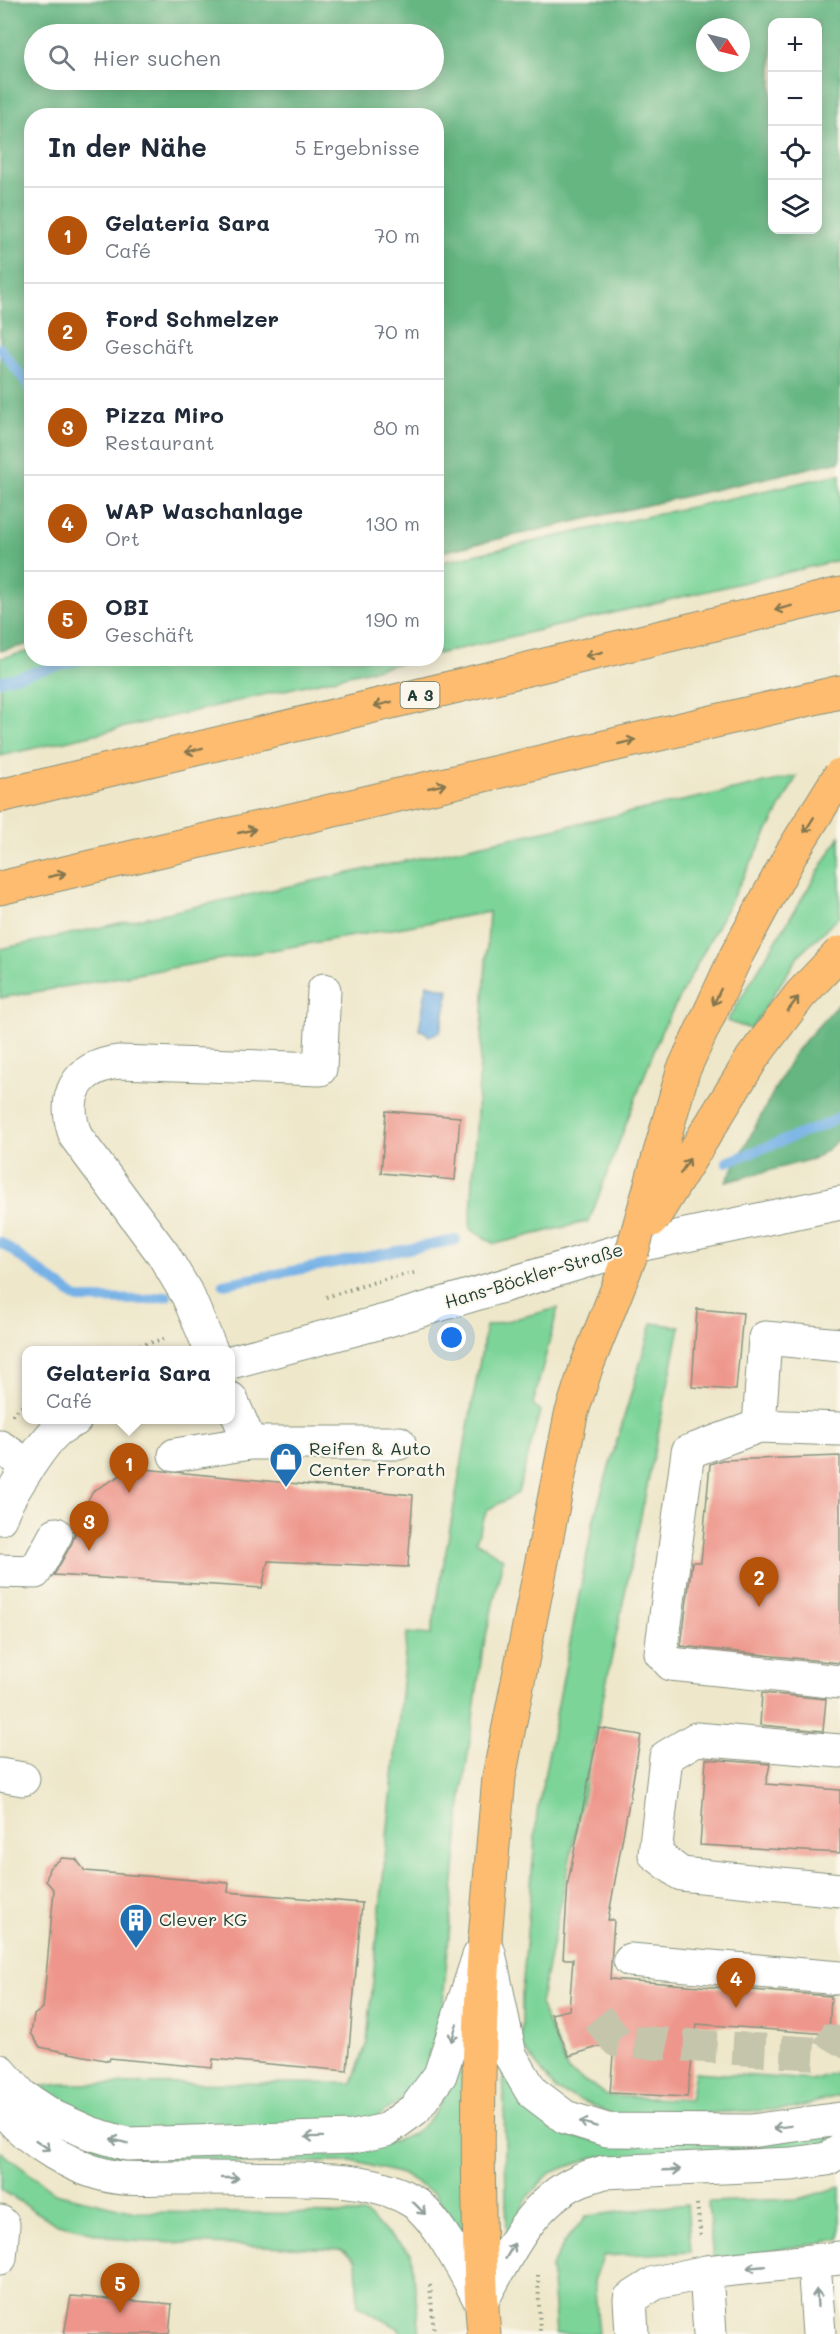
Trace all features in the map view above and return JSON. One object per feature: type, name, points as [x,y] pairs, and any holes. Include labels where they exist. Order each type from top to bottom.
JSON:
[{"type":"main road","name":"A 3","points":[[0,796],[840,594]]},
{"type":"main road","points":[[0,888],[840,692]]},
{"type":"main road","points":[[484,2334],[481,2302],[477,2146],[479,2027],[499,1777],[571,1415],[586,1368],[632,1252],[683,1071],[736,956],[791,854],[840,775]]},
{"type":"main road","points":[[632,1252],[753,1057],[800,995],[840,953]]},
{"type":"street","points":[[210,1346],[188,1296],[163,1254],[76,1137],[70,1119],[70,1101],[77,1084],[90,1070],[104,1063],[320,1069],[324,990]]},
{"type":"street","name":"Hans-Böckler-Straße","points":[[235,1361],[385,1321],[643,1244],[840,1203]]},
{"type":"street","points":[[759,1426],[765,1338],[840,1345]]},
{"type":"street","points":[[235,1408],[250,1443]]},
{"type":"street","points":[[1,1511],[29,1466],[59,1429],[67,1424]]},
{"type":"street","points":[[840,1429],[759,1426],[688,1452],[661,1653],[671,1664],[840,1682]]},
{"type":"street","points":[[175,1455],[250,1443],[399,1443]]},
{"type":"street","points":[[0,1447],[29,1466]]},
{"type":"street","points":[[0,1571],[35,1572],[56,1534]]},
{"type":"street","points":[[840,1751],[696,1739],[666,1757],[655,1854],[681,1874],[840,1890]]},
{"type":"street","points":[[0,2071],[22,2096],[54,2117],[90,2133],[128,2144],[353,2137],[386,2130],[415,2109],[440,2075],[485,1938]]},
{"type":"street","points":[[485,1938],[510,2055],[532,2092],[565,2117],[607,2130],[751,2131],[840,2119]]},
{"type":"street","points":[[630,1960],[840,1978]]},
{"type":"street","points":[[0,2106],[22,2129],[48,2149],[76,2165],[122,2178],[335,2179],[375,2185],[413,2201],[454,2252],[481,2302]]},
{"type":"street","points":[[481,2302],[523,2230],[548,2200],[578,2181],[604,2172],[792,2164],[827,2159],[840,2151]]},
{"type":"street","points":[[0,2222],[3,2225],[0,2258]]},
{"type":"street","points":[[632,2334],[630,2299],[655,2283],[706,2272],[827,2260],[819,2334]]},
{"type":"street","points":[[706,2272],[710,2334]]},
{"type":"path","points":[[696,2193],[706,2272]]},
{"type":"path","points":[[540,2334],[538,2275],[543,2265]]},
{"type":"green space","points":[[0,0],[840,0],[840,461],[444,551],[444,108],[24,108],[24,646],[0,651]]},
{"type":"green space","points":[[840,474],[840,560],[444,652],[444,561]]},
{"type":"green space","points":[[24,653],[24,666],[388,666],[0,756],[0,658]]},
{"type":"green space","points":[[797,776],[661,1032],[589,1221],[495,1244],[470,1229],[489,912],[0,998],[0,949]]},
{"type":"green space","points":[[840,836],[840,916],[799,955],[751,1029],[727,1021]]},
{"type":"green space","points":[[840,1002],[840,1139],[816,1158],[726,1182],[794,1053]]},
{"type":"green space","points":[[558,1308],[533,1404],[540,1411],[518,1493],[487,1510],[476,1541],[503,1559],[482,1654],[461,1804],[440,2036],[432,2068],[402,2099],[377,2117],[331,2127],[137,2131],[84,2120],[37,2087],[61,2084],[352,2083],[367,2042],[407,1633],[431,1635],[486,1326]]},
{"type":"green space","points":[[652,1323],[680,1327],[540,2004],[568,2071],[609,2096],[690,2100],[695,2072],[812,2080],[840,2071],[840,2095],[793,2109],[619,2117],[556,2090],[522,2046],[522,1992],[537,1813],[594,1518]]},
{"type":"green space","points":[[463,2052],[464,2240],[456,2224],[434,2194],[402,2174],[356,2162],[122,2164],[77,2152],[78,2144],[386,2144],[413,2133],[430,2119],[444,2097]]},
{"type":"green space","points":[[503,2061],[534,2112],[567,2136],[605,2142],[829,2134],[829,2143],[811,2151],[632,2158],[595,2157],[550,2173],[530,2194],[507,2236]]},
{"type":"green space","points":[[0,2151],[55,2193],[135,2212],[365,2214],[411,2253],[420,2334],[401,2334],[400,2329],[358,2306],[356,2260],[342,2249],[128,2241],[54,2223],[0,2189]]},
{"type":"green space","points":[[840,2187],[840,2239],[713,2261],[708,2202],[799,2199]]},
{"type":"green space","points":[[687,2204],[691,2252],[603,2256],[594,2281],[599,2334],[556,2334],[551,2267],[564,2243],[586,2216]]},
{"type":"water","points":[[427,984],[449,990],[440,1032],[429,1036],[419,1030]]},
{"type":"building","points":[[386,1111],[460,1117],[455,1180],[381,1173]]},
{"type":"building","points":[[697,1309],[743,1313],[736,1390],[692,1387]]},
{"type":"building","points":[[840,1456],[840,1663],[681,1646],[692,1562],[701,1562],[710,1464],[722,1460]]},
{"type":"building","points":[[133,1468],[413,1495],[408,1567],[268,1561],[262,1588],[54,1575],[72,1543],[75,1534],[73,1527],[93,1491]]},
{"type":"building","points":[[762,1693],[826,1699],[823,1731],[760,1725]]},
{"type":"building","points":[[599,1728],[641,1735],[608,1920],[614,1920],[610,1979],[831,1996],[829,2034],[697,2024],[687,2097],[610,2093],[614,2042],[569,2056],[551,2014],[569,2010],[573,1959],[563,1959],[568,1882]]},
{"type":"building","points":[[706,1759],[770,1764],[766,1784],[840,1790],[840,1853],[700,1845]]},
{"type":"building","points":[[62,1858],[76,1859],[85,1871],[229,1883],[228,1892],[362,1903],[347,2071],[213,2059],[212,2068],[110,2058],[109,2061],[40,2047],[31,2033],[34,2015],[43,2008],[54,1890],[46,1881],[49,1868]]},
{"type":"building","points":[[71,2296],[172,2304],[169,2334],[64,2334]]},
{"type":"waterway","points":[[0,348],[24,380]]},
{"type":"waterway","points":[[0,681],[57,666]]},
{"type":"waterway","points":[[727,1162],[829,1123],[840,1116]]},
{"type":"waterway","points":[[223,1284],[456,1240]]},
{"type":"waterway","points":[[0,1242],[78,1299],[148,1300],[167,1296]]},
{"type":"tunnel","points":[[597,2017],[617,2041],[826,2054],[840,2026]]},
{"type":"place","name":"Reifen & Auto Center Frorath","points":[[286,1488]]},
{"type":"place","name":"Gelateria Sara","points":[[129,1493]]},
{"type":"place","name":"Pizza Miro","points":[[89,1551]]},
{"type":"place","name":"Ford Schmelzer","points":[[759,1607]]},
{"type":"place","name":"Clever KG","points":[[136,1949]]},
{"type":"place","name":"WAP Waschanlage","points":[[736,2008]]},
{"type":"place","name":"OBI","points":[[120,2313]]}]
